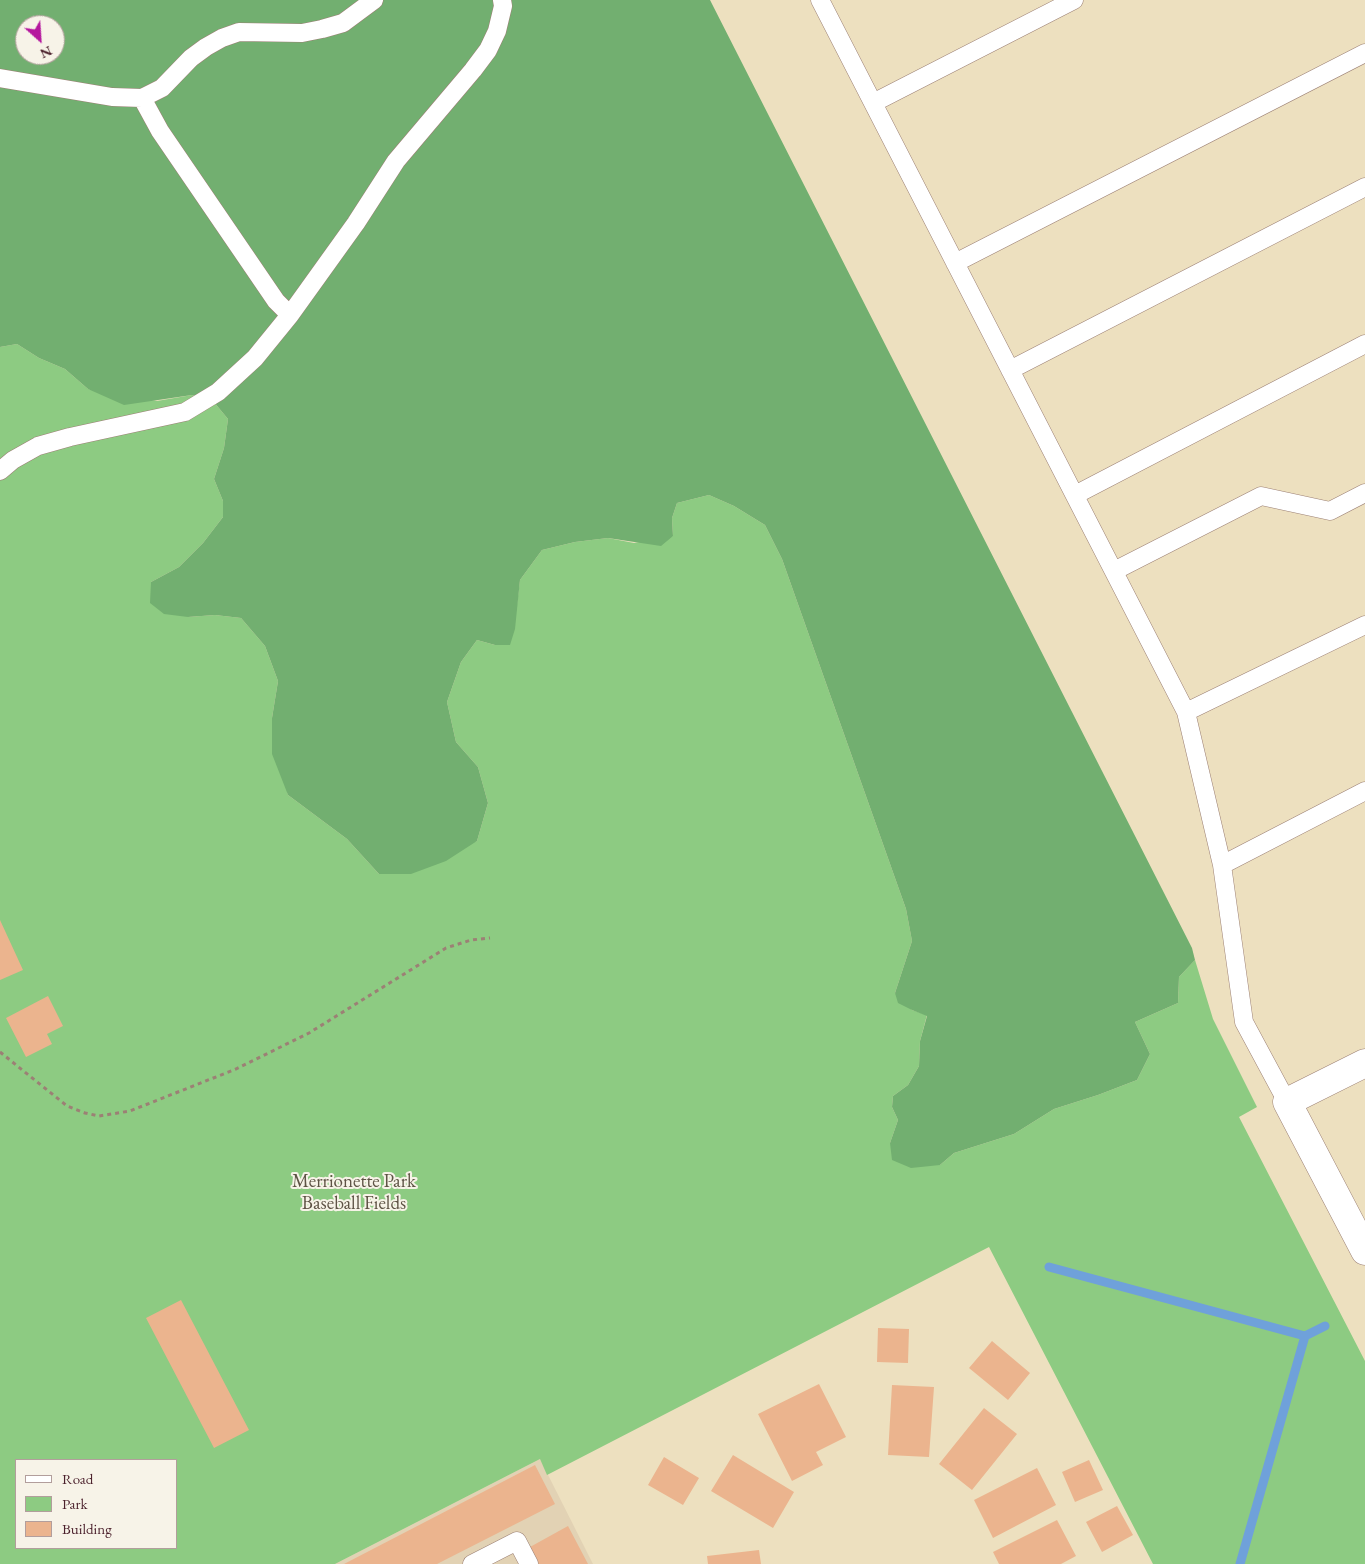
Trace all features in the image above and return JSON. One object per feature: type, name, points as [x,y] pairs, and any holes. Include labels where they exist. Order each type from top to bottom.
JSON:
[{"type":"street","points":[[1365,1063],[1287,1102],[1365,1252]]},
{"type":"lane","points":[[0,78],[112,97],[142,98],[162,88],[191,58],[222,38],[239,32],[302,33],[322,29],[343,23],[374,0]]},
{"type":"lane","points":[[0,471],[13,460],[38,446],[70,437],[185,412],[218,392],[256,358],[290,315],[356,222],[396,161],[488,50],[497,31],[503,6],[502,0]]},
{"type":"lane","points":[[820,0],[1186,712],[1222,865],[1244,1022],[1287,1102]]},
{"type":"lane","points":[[873,103],[1074,0]]},
{"type":"lane","points":[[956,263],[1365,53]]},
{"type":"lane","points":[[142,98],[160,131],[276,301],[290,315]]},
{"type":"lane","points":[[1010,370],[1365,187]]},
{"type":"lane","points":[[1074,496],[1365,344]]},
{"type":"lane","points":[[1114,572],[1261,496],[1330,511],[1365,493]]},
{"type":"lane","points":[[1186,712],[1365,625]]},
{"type":"lane","points":[[1222,865],[1365,791]]},
{"type":"lane","points":[[472,1564],[517,1541],[529,1564]]},
{"type":"path","points":[[0,1052],[67,1106],[99,1116],[130,1110],[236,1069],[309,1033],[446,948],[471,940],[490,938]]},
{"type":"shaded area","points":[[540,1459],[593,1564],[335,1564]]},
{"type":"green space","points":[[0,0],[710,0],[1192,948],[1195,960],[1179,977],[1178,1003],[1135,1022],[1150,1054],[1137,1080],[1054,1109],[1014,1134],[954,1153],[940,1165],[911,1168],[892,1160],[890,1143],[898,1120],[892,1107],[893,1096],[908,1085],[919,1066],[920,1041],[927,1016],[898,1003],[895,993],[912,941],[906,909],[782,559],[765,525],[734,506],[709,495],[677,503],[672,518],[673,536],[661,546],[608,538],[575,542],[542,550],[520,580],[515,629],[510,645],[495,645],[477,640],[461,662],[447,702],[456,742],[478,767],[488,803],[477,841],[446,861],[411,874],[379,874],[347,839],[288,795],[272,754],[272,718],[278,681],[265,646],[241,618],[215,615],[188,617],[164,614],[150,603],[151,582],[179,567],[203,543],[223,517],[223,501],[214,479],[224,448],[228,419],[213,401],[192,395],[124,405],[88,389],[65,369],[39,358],[17,344],[0,347]]},
{"type":"green space","name":"Merrionette Park Baseball Fields","points":[[17,344],[39,358],[65,369],[88,389],[157,401],[192,395],[213,401],[228,419],[224,448],[214,479],[223,501],[223,517],[203,543],[179,567],[151,582],[188,617],[215,615],[241,618],[265,646],[278,681],[272,718],[288,795],[347,839],[379,874],[477,841],[488,803],[478,767],[456,742],[447,702],[461,662],[477,640],[495,645],[517,604],[520,580],[542,550],[575,542],[608,538],[634,543],[673,536],[672,518],[677,503],[709,495],[734,506],[765,525],[782,559],[906,909],[912,941],[895,993],[912,1010],[927,1015],[920,1041],[919,1066],[908,1085],[893,1096],[892,1107],[898,1120],[890,1143],[940,1165],[954,1153],[1014,1134],[1054,1109],[1137,1080],[1150,1054],[1135,1022],[1178,1003],[1179,977],[1195,960],[1213,1019],[1257,1107],[1239,1117],[1365,1361],[1365,1564],[1153,1564],[989,1247],[547,1475],[540,1459],[335,1564],[0,1564],[0,347]]},
{"type":"building","points":[[0,920],[23,970],[0,980]]},
{"type":"building","points":[[48,996],[63,1026],[47,1034],[52,1044],[26,1057],[6,1018]]},
{"type":"building","points":[[181,1300],[249,1430],[214,1448],[146,1318]]},
{"type":"building","points":[[878,1328],[909,1329],[908,1363],[877,1362]]},
{"type":"building","points":[[992,1341],[1030,1373],[1008,1400],[969,1368]]},
{"type":"building","points":[[819,1384],[846,1437],[816,1452],[823,1465],[792,1481],[758,1414]]},
{"type":"building","points":[[892,1385],[934,1387],[929,1457],[888,1455]]},
{"type":"building","points":[[984,1408],[1017,1434],[972,1490],[939,1464]]},
{"type":"building","points":[[733,1455],[794,1492],[773,1528],[711,1491]]},
{"type":"building","points":[[664,1457],[699,1478],[683,1505],[648,1485]]},
{"type":"building","points":[[1089,1460],[1103,1490],[1075,1502],[1062,1472]]},
{"type":"building","points":[[535,1465],[555,1504],[437,1564],[344,1564]]},
{"type":"building","points":[[1037,1468],[1056,1505],[993,1538],[974,1500]]},
{"type":"building","points":[[1117,1506],[1133,1535],[1102,1552],[1086,1522]]},
{"type":"building","points":[[1057,1520],[1076,1556],[1061,1564],[999,1564],[993,1552]]},
{"type":"building","points":[[568,1526],[588,1564],[539,1564],[530,1547]]},
{"type":"building","points":[[759,1550],[761,1564],[708,1564],[707,1556]]},
{"type":"waterway","points":[[1049,1267],[1305,1336]]},
{"type":"waterway","points":[[1240,1564],[1305,1336],[1325,1326]]}]
